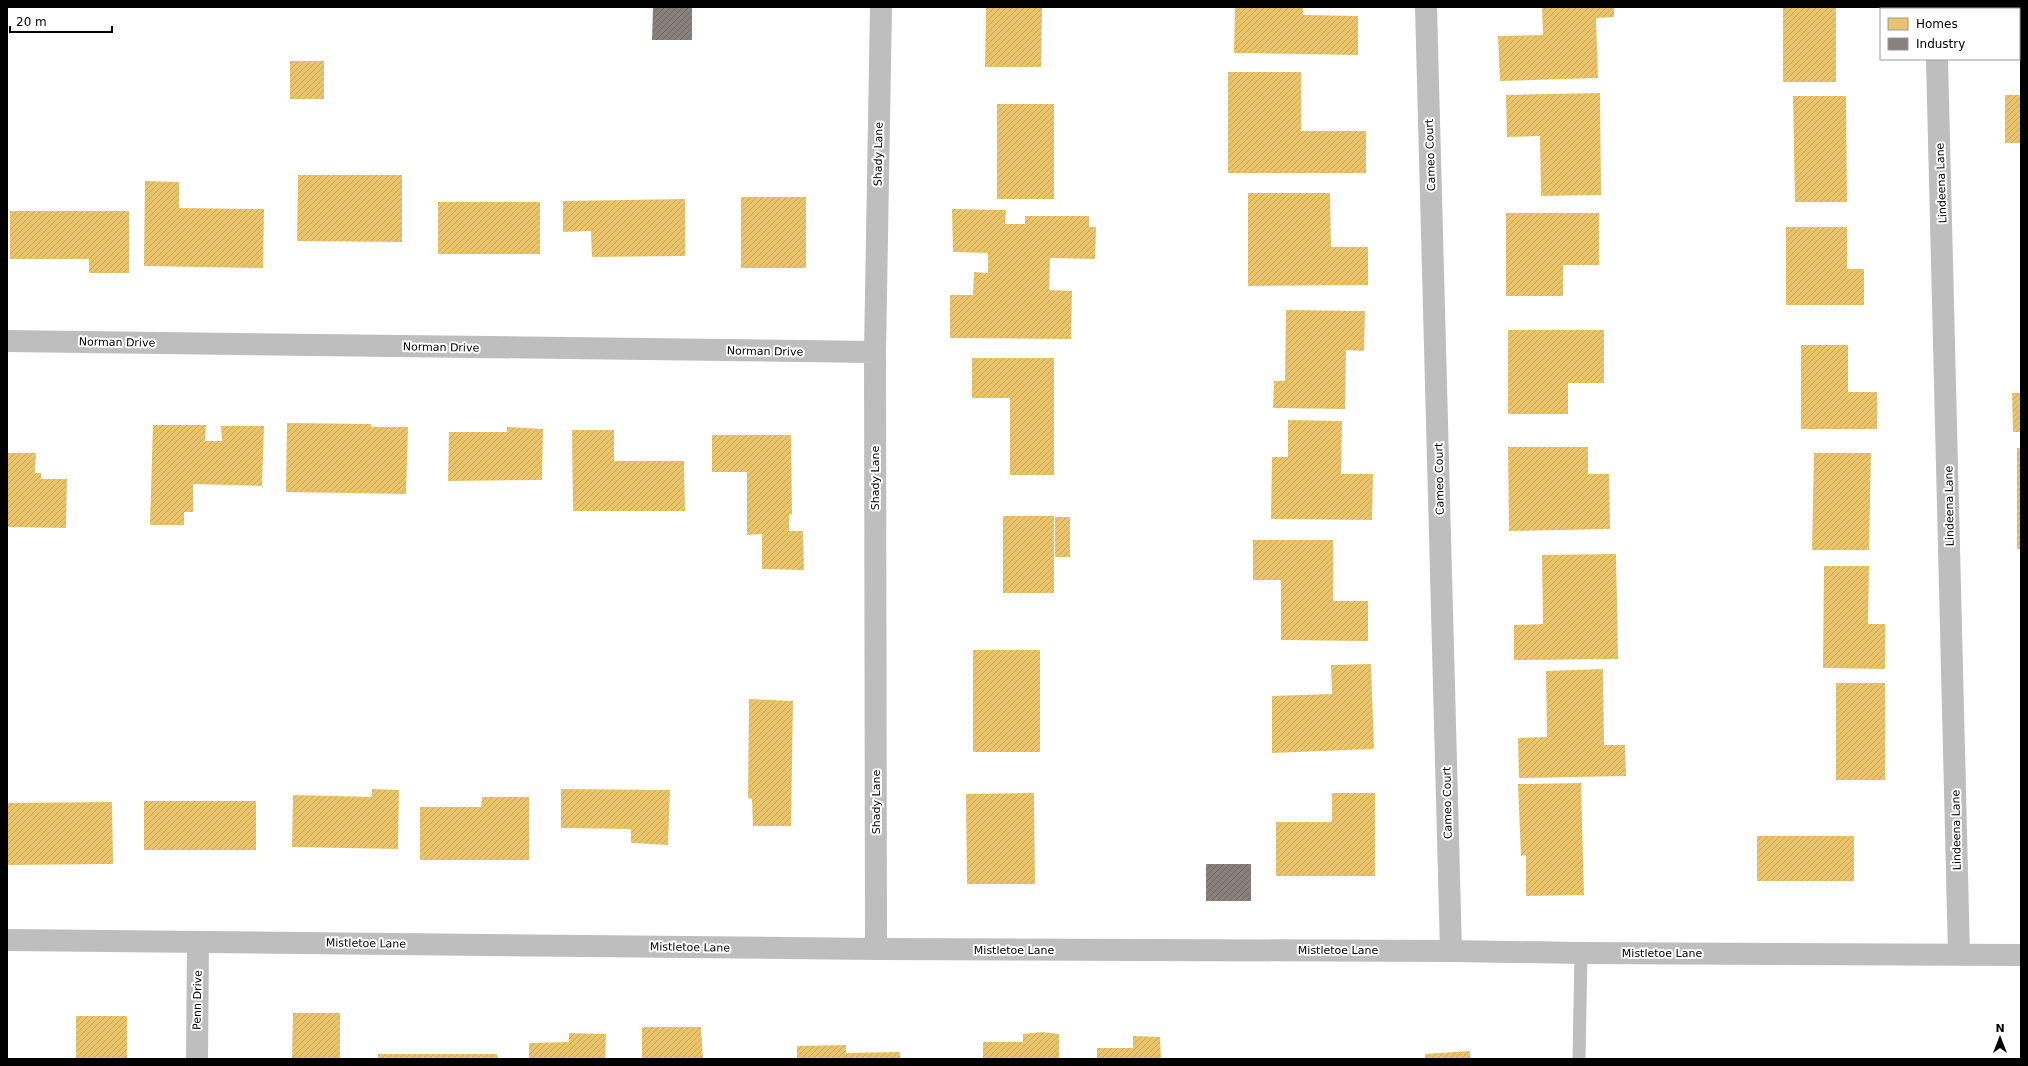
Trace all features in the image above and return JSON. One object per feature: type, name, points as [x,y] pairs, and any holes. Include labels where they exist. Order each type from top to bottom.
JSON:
[{"type":"street","name":"Shady Lane","points":[[876,949],[875,352],[881,7]]},
{"type":"street","name":"Cameo Court","points":[[1426,7],[1450,951]]},
{"type":"street","name":"Lindeena Lane","points":[[1937,60],[1959,954]]},
{"type":"street","name":"Norman Drive","points":[[7,341],[875,352]]},
{"type":"street","name":"Mistletoe Lane","points":[[7,940],[876,949],[2021,955]]},
{"type":"street","name":"Penn Drive","points":[[196,1059],[198,942]]},
{"type":"lane","points":[[1579,1059],[1582,953]]},
{"type":"building: Homes","points":[[986,7],[1042,7],[1041,67],[985,67]]},
{"type":"building: Homes","points":[[1235,7],[1303,7],[1303,15],[1358,16],[1358,55],[1234,53]]},
{"type":"building: Homes","points":[[1542,7],[1614,7],[1614,17],[1596,18],[1598,78],[1500,81],[1498,36],[1543,35]]},
{"type":"building: Homes","points":[[1783,7],[1836,7],[1836,82],[1783,82]]},
{"type":"building: Homes","points":[[2021,7],[2021,28],[2020,8],[2001,8]]},
{"type":"building: Homes","points":[[290,61],[324,61],[324,99],[290,99]]},
{"type":"building: Homes","points":[[1228,72],[1301,72],[1301,131],[1366,131],[1366,173],[1228,173]]},
{"type":"building: Homes","points":[[1600,93],[1601,195],[1541,196],[1540,136],[1507,137],[1506,95]]},
{"type":"building: Homes","points":[[2005,95],[2021,95],[2021,143],[2005,143]]},
{"type":"building: Homes","points":[[1793,96],[1846,96],[1847,202],[1795,202]]},
{"type":"building: Homes","points":[[997,104],[1054,104],[1054,199],[997,199]]},
{"type":"building: Homes","points":[[298,175],[402,175],[402,242],[297,241]]},
{"type":"building: Homes","points":[[145,181],[179,182],[179,208],[264,209],[263,268],[144,266]]},
{"type":"building: Homes","points":[[1248,193],[1330,193],[1331,247],[1368,247],[1368,285],[1248,286]]},
{"type":"building: Homes","points":[[741,197],[806,197],[806,268],[741,268]]},
{"type":"building: Homes","points":[[685,199],[685,256],[592,257],[591,231],[563,232],[563,201]]},
{"type":"building: Homes","points":[[438,202],[540,202],[540,254],[438,254]]},
{"type":"building: Homes","points":[[952,209],[1006,210],[1005,224],[1025,224],[1025,216],[1089,216],[1089,227],[1096,227],[1095,259],[1050,258],[1049,290],[1072,291],[1071,339],[950,338],[950,295],[973,295],[974,272],[988,273],[988,253],[953,252]]},
{"type":"building: Homes","points":[[10,211],[129,211],[129,273],[89,273],[89,259],[10,259]]},
{"type":"building: Homes","points":[[1506,213],[1599,213],[1599,265],[1563,265],[1563,296],[1506,296]]},
{"type":"building: Homes","points":[[1786,227],[1847,227],[1847,269],[1864,269],[1864,305],[1786,305]]},
{"type":"building: Homes","points":[[1286,310],[1365,311],[1364,351],[1346,350],[1345,409],[1273,408],[1274,381],[1285,381]]},
{"type":"building: Homes","points":[[1508,330],[1604,330],[1604,383],[1568,383],[1568,414],[1508,414]]},
{"type":"building: Homes","points":[[1801,345],[1848,345],[1848,392],[1877,392],[1877,429],[1801,429]]},
{"type":"building: Homes","points":[[972,358],[1054,358],[1054,475],[1010,475],[1010,398],[972,398]]},
{"type":"building: Homes","points":[[2012,393],[2021,393],[2021,432],[2013,432]]},
{"type":"building: Homes","points":[[1288,420],[1342,421],[1341,474],[1373,474],[1372,520],[1271,519],[1272,457],[1288,457]]},
{"type":"building: Homes","points":[[287,423],[371,424],[371,427],[408,427],[406,494],[286,492]]},
{"type":"building: Homes","points":[[153,425],[206,425],[205,441],[222,441],[221,426],[264,426],[262,486],[193,484],[193,512],[184,512],[184,525],[150,525]]},
{"type":"building: Homes","points":[[507,427],[543,429],[542,480],[448,481],[449,432],[507,432]]},
{"type":"building: Homes","points":[[572,430],[614,430],[614,461],[684,461],[685,511],[573,511]]},
{"type":"building: Homes","points":[[712,435],[791,435],[792,515],[789,514],[789,531],[803,531],[804,570],[762,569],[762,534],[747,535],[747,472],[712,472]]},
{"type":"building: Homes","points":[[1508,447],[1588,447],[1588,474],[1609,474],[1610,529],[1509,531]]},
{"type":"building: Homes","points":[[2017,448],[2021,448],[2021,549],[2017,549]]},
{"type":"building: Homes","points":[[7,453],[36,453],[35,473],[41,473],[41,479],[67,479],[66,528],[7,527]]},
{"type":"building: Homes","points":[[1814,453],[1871,453],[1869,550],[1812,550]]},
{"type":"building: Homes","points":[[1003,516],[1054,516],[1054,593],[1003,593]]},
{"type":"building: Homes","points":[[1055,517],[1070,517],[1070,557],[1055,557]]},
{"type":"building: Homes","points":[[1253,540],[1333,540],[1333,601],[1368,601],[1368,641],[1281,640],[1281,580],[1253,580]]},
{"type":"building: Homes","points":[[1616,554],[1618,659],[1514,660],[1514,625],[1543,624],[1542,555]]},
{"type":"building: Homes","points":[[1824,566],[1869,566],[1868,624],[1885,624],[1885,669],[1823,668]]},
{"type":"building: Homes","points":[[973,650],[1040,650],[1040,752],[973,752]]},
{"type":"building: Homes","points":[[1371,664],[1374,749],[1272,753],[1272,696],[1332,694],[1331,665]]},
{"type":"building: Homes","points":[[1603,669],[1604,745],[1625,745],[1626,776],[1519,778],[1518,738],[1547,737],[1546,671]]},
{"type":"building: Homes","points":[[1836,683],[1885,683],[1885,780],[1836,780]]},
{"type":"building: Homes","points":[[749,699],[793,701],[791,826],[753,826],[752,799],[748,798]]},
{"type":"building: Homes","points":[[1581,783],[1584,895],[1526,896],[1526,855],[1521,856],[1518,784]]},
{"type":"building: Homes","points":[[372,789],[399,790],[398,849],[292,847],[293,795],[372,797]]},
{"type":"building: Homes","points":[[561,789],[670,790],[668,845],[631,843],[631,829],[561,828]]},
{"type":"building: Homes","points":[[1034,793],[1035,884],[967,884],[966,794]]},
{"type":"building: Homes","points":[[1332,793],[1375,793],[1375,876],[1276,876],[1276,822],[1332,822]]},
{"type":"building: Homes","points":[[482,797],[529,797],[529,860],[420,860],[420,807],[481,807]]},
{"type":"building: Homes","points":[[144,801],[256,801],[256,850],[144,850]]},
{"type":"building: Homes","points":[[112,802],[113,864],[7,865],[7,803]]},
{"type":"building: Homes","points":[[1757,836],[1854,836],[1854,881],[1757,881]]},
{"type":"building: Homes","points":[[293,1013],[340,1013],[340,1059],[292,1059]]},
{"type":"building: Homes","points":[[76,1016],[127,1016],[127,1059],[76,1059]]},
{"type":"building: Homes","points":[[642,1027],[701,1027],[703,1059],[642,1059]]},
{"type":"building: Homes","points":[[1042,1032],[1059,1034],[1059,1059],[983,1059],[983,1042],[1023,1042],[1023,1034]]},
{"type":"building: Homes","points":[[569,1033],[606,1034],[605,1059],[529,1059],[529,1043],[569,1042]]},
{"type":"building: Homes","points":[[1133,1036],[1160,1037],[1161,1059],[1097,1059],[1097,1048],[1133,1048]]},
{"type":"building: Homes","points":[[846,1045],[846,1053],[900,1052],[900,1059],[797,1059],[797,1046]]},
{"type":"building: Homes","points":[[1470,1051],[1470,1059],[1425,1059],[1425,1054]]},
{"type":"building: Homes","points":[[378,1054],[497,1054],[498,1059],[378,1059]]},
{"type":"building: Industry","points":[[653,7],[692,7],[692,40],[652,40]]},
{"type":"building: Industry","points":[[1206,864],[1251,864],[1251,901],[1206,901]]}]
